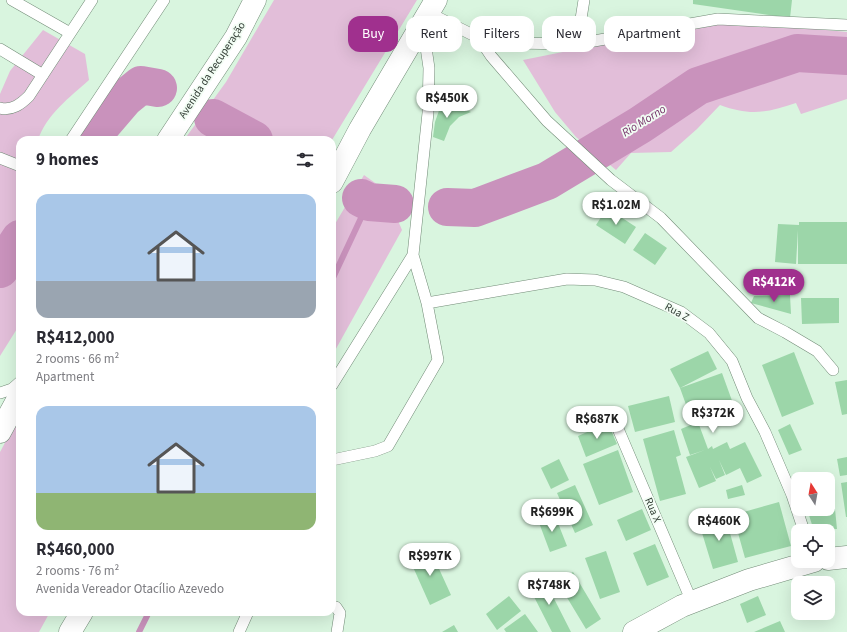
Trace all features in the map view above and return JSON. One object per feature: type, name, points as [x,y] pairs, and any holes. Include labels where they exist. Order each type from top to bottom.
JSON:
[{"type":"main road","name":"Avenida da Recuperação","points":[[171,136],[236,37],[255,0]]},
{"type":"main road","points":[[336,174],[360,129],[429,13]]},
{"type":"main road","points":[[0,432],[16,403]]},
{"type":"main road","points":[[835,558],[847,557]]},
{"type":"main road","points":[[634,632],[692,602],[749,580],[791,568]]},
{"type":"main road","points":[[70,632],[80,616]]},
{"type":"lane","points":[[12,0],[70,33]]},
{"type":"lane","points":[[0,108],[11,108],[21,105],[30,96],[92,0]]},
{"type":"lane","points":[[74,136],[164,0]]},
{"type":"lane","points":[[581,16],[584,0]]},
{"type":"lane","points":[[336,459],[375,451],[388,446],[438,360],[427,302],[413,255],[428,113],[429,13],[470,34]]},
{"type":"lane","points":[[596,41],[718,20],[847,25]]},
{"type":"lane","points":[[0,49],[43,75]]},
{"type":"lane","points":[[488,52],[548,121],[611,180],[660,218],[758,318],[817,351],[833,370]]},
{"type":"lane","points":[[0,158],[16,164]]},
{"type":"lane","points":[[336,380],[413,255]]},
{"type":"lane","name":"Rua Z","points":[[427,302],[567,279],[595,280],[624,287],[681,312],[709,333],[732,360],[747,398],[765,432],[792,495],[802,524]]},
{"type":"lane","points":[[0,393],[16,385]]},
{"type":"lane","name":"Rua X","points":[[613,417],[692,602]]},
{"type":"lane","points":[[336,607],[340,613],[337,632]]},
{"type":"lane","points":[[239,632],[246,616]]},
{"type":"shaded area","points":[[274,0],[417,0],[398,31],[398,16],[348,16],[348,52],[385,52],[334,136],[187,136],[226,82]]},
{"type":"shaded area","points":[[732,21],[847,32],[847,99],[801,114],[796,103],[776,109],[758,112],[740,111],[720,105],[697,129],[671,152],[631,153],[616,170],[576,137],[555,112],[523,60],[563,52],[596,52],[596,45],[604,44],[604,52],[695,52],[695,27]]},
{"type":"shaded area","points":[[43,30],[85,54],[89,80],[59,107],[47,122],[40,136],[16,136],[16,330],[0,356],[0,94],[10,71]]},
{"type":"shaded area","points":[[364,175],[385,190],[402,230],[336,349],[336,222]]},
{"type":"shaded area","points":[[16,422],[16,616],[48,616],[39,632],[0,632],[0,452]]},
{"type":"building","points":[[693,0],[792,0],[790,18],[693,4]]},
{"type":"building","points":[[443,99],[471,112],[459,117],[450,126],[444,141],[433,137],[435,122]]},
{"type":"building","points":[[607,208],[636,227],[625,244],[596,225]]},
{"type":"building","points":[[799,222],[847,222],[847,264],[798,264],[798,230],[796,264],[775,262],[778,224],[799,225]]},
{"type":"building","points":[[645,233],[667,248],[655,265],[633,250]]},
{"type":"building","points":[[790,295],[791,314],[751,303],[754,296]]},
{"type":"building","points":[[801,298],[839,298],[839,323],[802,324]]},
{"type":"building","points":[[708,351],[717,369],[680,388],[670,369]]},
{"type":"building","points":[[794,352],[814,404],[782,417],[762,365]]},
{"type":"building","points":[[722,373],[735,409],[698,422],[708,449],[712,446],[713,449],[727,442],[730,449],[745,442],[762,476],[747,483],[740,468],[726,475],[719,460],[725,475],[716,479],[710,467],[716,481],[699,488],[686,457],[705,450],[690,455],[681,429],[693,424],[680,388]]},
{"type":"building","points":[[847,380],[847,414],[842,415],[835,382]]},
{"type":"building","points":[[669,396],[675,422],[635,432],[628,406]]},
{"type":"building","points":[[608,423],[617,444],[586,457],[578,436]]},
{"type":"building","points":[[790,424],[802,450],[789,455],[778,430]]},
{"type":"building","points":[[674,430],[681,455],[676,457],[686,494],[660,501],[643,439]]},
{"type":"building","points":[[618,450],[633,492],[599,505],[583,464]]},
{"type":"building","points":[[847,457],[847,475],[840,476],[837,459]]},
{"type":"building","points":[[559,459],[569,480],[551,489],[541,468]]},
{"type":"building","points":[[847,482],[847,517],[846,517],[841,483]]},
{"type":"building","points":[[575,485],[593,525],[575,533],[557,493]]},
{"type":"building","points":[[742,485],[745,495],[728,499],[726,490]]},
{"type":"building","points":[[779,502],[791,546],[745,558],[733,515]]},
{"type":"building","points":[[642,509],[651,530],[626,541],[617,520]]},
{"type":"building","points":[[835,509],[837,529],[835,529],[835,524],[812,524],[809,516],[835,516]]},
{"type":"building","points":[[554,513],[567,546],[550,552],[538,520]]},
{"type":"building","points":[[725,515],[738,562],[713,569],[699,523]]},
{"type":"building","points":[[655,544],[669,577],[647,586],[633,553]]},
{"type":"building","points":[[430,549],[451,595],[430,605],[409,558]]},
{"type":"building","points":[[606,551],[620,592],[600,599],[585,558]]},
{"type":"building","points":[[573,572],[601,619],[586,629],[557,581]]},
{"type":"building","points":[[543,577],[571,632],[552,632],[528,585]]},
{"type":"building","points":[[509,596],[521,611],[497,630],[486,614]]},
{"type":"building","points":[[758,596],[766,615],[747,623],[740,604]]},
{"type":"building","points":[[525,614],[538,632],[506,632],[504,629]]},
{"type":"building","points":[[780,621],[785,632],[754,632]]},
{"type":"building","points":[[454,625],[458,632],[442,632]]},
{"type":"waterway","name":"Rio Morno","points":[[447,207],[475,208],[547,181],[640,125],[698,86],[797,53],[847,56]]},
{"type":"waterway","name":"Rio Morno","points":[[92,136],[125,98],[141,85],[158,88]]},
{"type":"waterway","name":"Rio Morno","points":[[213,118],[247,136]]},
{"type":"waterway","name":"Rio Morno","points":[[361,198],[369,202],[395,204]]},
{"type":"waterway","points":[[336,271],[361,218],[375,203]]},
{"type":"waterway","name":"Rio Morno","points":[[0,269],[16,245]]},
{"type":"waterway","points":[[139,632],[147,616]]}]
